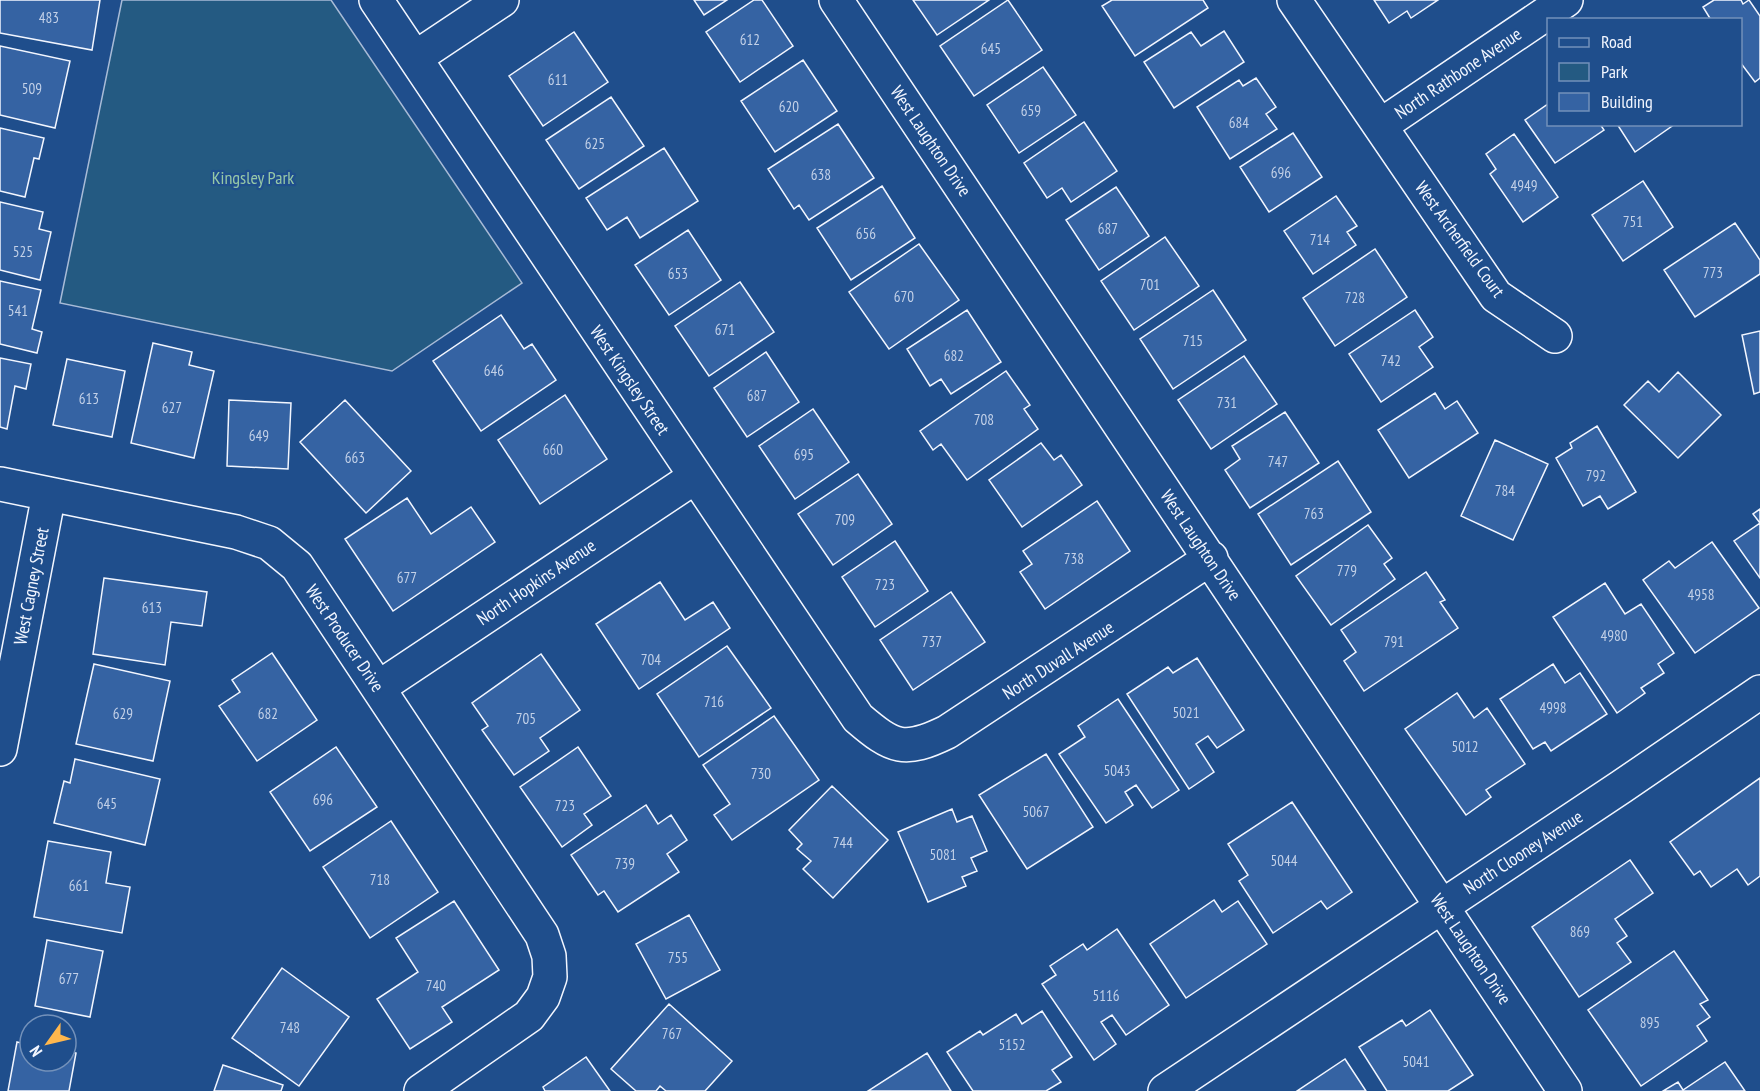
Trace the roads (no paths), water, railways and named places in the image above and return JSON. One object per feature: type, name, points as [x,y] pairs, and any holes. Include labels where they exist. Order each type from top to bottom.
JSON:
[{"type":"street","name":"West Kingsley Street","points":[[376,0],[858,718],[877,734],[899,745]]},
{"type":"street","points":[[415,58],[502,0]]},
{"type":"street","name":"West Laughton Drive","points":[[836,0],[1565,1091]]},
{"type":"street","name":"West Archerfield Court","points":[[1294,0],[1496,296],[1555,336]]},
{"type":"street","name":"North Rathbone Avenue","points":[[1380,126],[1566,0]]},
{"type":"street","name":"North Hopkins Avenue","points":[[378,688],[695,477]]},
{"type":"street","name":"West Producer Drive","points":[[0,484],[236,532],[269,543],[297,566],[542,935],[549,956],[550,977],[543,997],[529,1016],[431,1088]]},
{"type":"street","name":"West Cagney Street","points":[[0,749],[49,494]]},
{"type":"street","name":"North Duvall Avenue","points":[[899,745],[923,744],[947,732],[1210,558]]},
{"type":"street","name":"North Clooney Avenue","points":[[1165,1091],[1760,692]]},
{"type":"park label","name":"Kingsley Park","points":[[253,177]]}]
